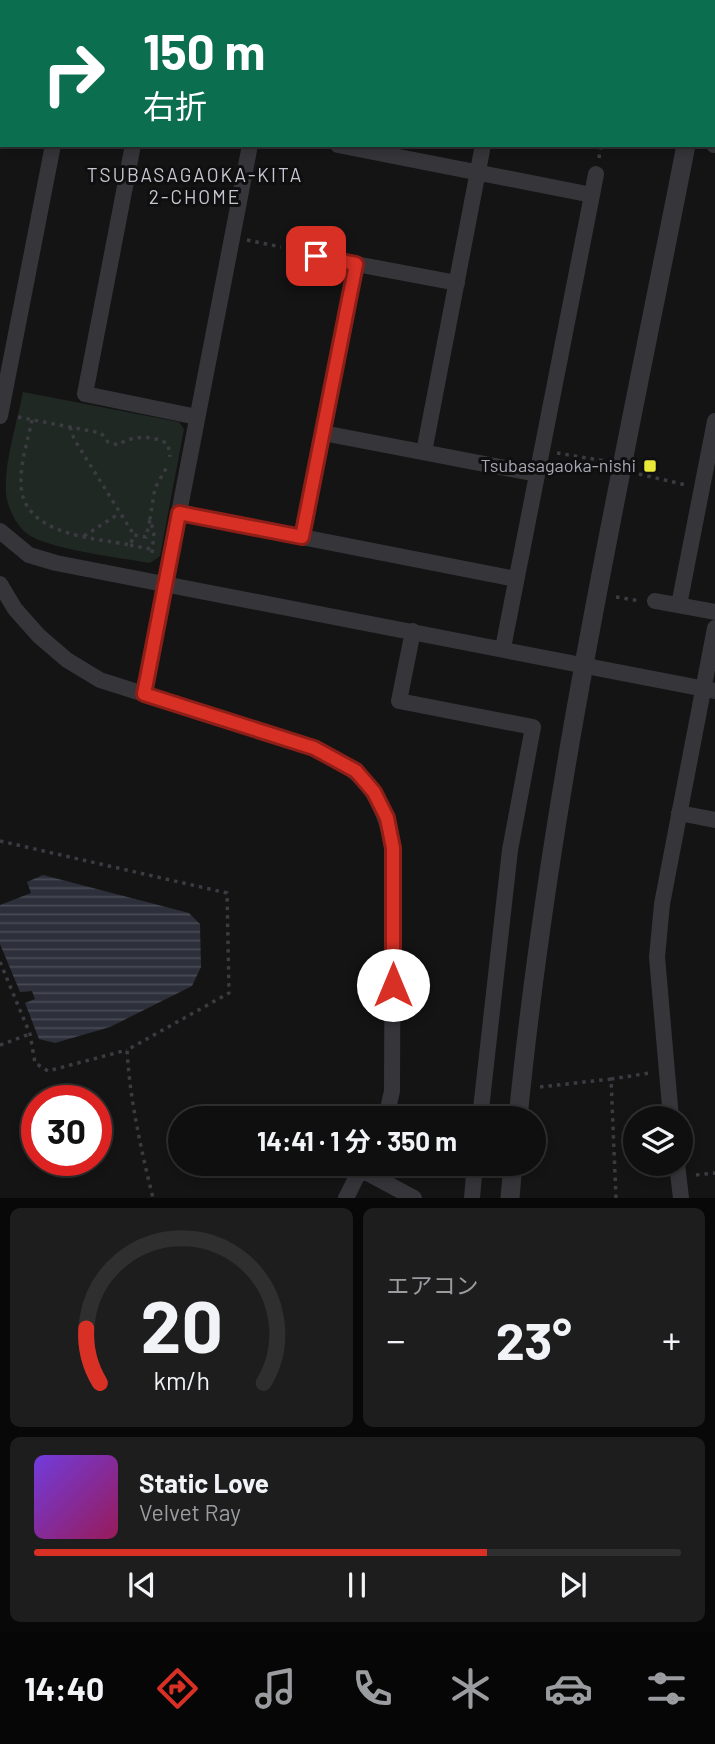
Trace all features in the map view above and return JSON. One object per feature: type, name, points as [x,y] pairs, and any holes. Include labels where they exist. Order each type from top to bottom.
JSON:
[{"type":"street","points":[[0,415],[53,147]]},
{"type":"street","points":[[134,147],[85,394],[197,417]]},
{"type":"street","points":[[144,694],[250,147]]},
{"type":"street","points":[[348,147],[592,195]]},
{"type":"street","points":[[424,452],[483,147]]},
{"type":"street","points":[[519,1106],[531,981],[550,857],[584,664],[686,147]]},
{"type":"street","points":[[503,648],[596,174]]},
{"type":"street","points":[[296,252],[457,283]]},
{"type":"street","points":[[302,537],[356,264]]},
{"type":"street","points":[[679,605],[715,421]]},
{"type":"street","points":[[323,433],[537,474]]},
{"type":"street","points":[[179,513],[516,579]]},
{"type":"street","points":[[0,531],[15,547],[29,555],[709,690]]},
{"type":"street","points":[[0,584],[15,609],[39,636],[67,660],[100,680],[335,757],[356,771],[374,792],[387,818],[393,848],[392,1091],[389,1106]]},
{"type":"street","points":[[655,601],[715,612]]},
{"type":"street","points":[[670,1106],[657,957],[662,904],[679,813],[709,690],[715,628]]},
{"type":"street","points":[[413,631],[399,701],[533,727],[510,850],[481,1106]]},
{"type":"street","points":[[679,813],[715,820]]},
{"type":"street","points":[[346,1198],[357,1176]]},
{"type":"street","points":[[377,1176],[414,1198]]},
{"type":"street","points":[[472,1198],[474,1176]]},
{"type":"street","points":[[510,1198],[512,1176]]},
{"type":"street","points":[[678,1176],[681,1198]]},
{"type":"path","points":[[233,238],[296,252]]},
{"type":"path","points":[[0,415],[32,420],[71,427],[101,433],[108,443],[118,445],[127,438],[158,438],[168,444],[170,459],[155,488],[146,537],[134,535],[74,439],[71,427]]},
{"type":"path","points":[[32,420],[22,475],[24,498],[36,518],[47,525],[84,536],[150,549]]},
{"type":"path","points":[[542,450],[702,488]]},
{"type":"path","points":[[84,536],[120,513]]},
{"type":"path","points":[[150,519],[154,533],[150,549],[165,584]]},
{"type":"path","points":[[131,545],[134,535]]},
{"type":"path","points":[[598,593],[646,603],[655,601]]},
{"type":"path","points":[[0,841],[227,894],[229,993],[127,1050],[48,1071],[35,1063],[30,1034],[0,962]]},
{"type":"path","points":[[0,1045],[30,1034]]},
{"type":"path","points":[[127,1050],[129,1087],[138,1139],[153,1198]]},
{"type":"path","points":[[520,1089],[665,1070]]},
{"type":"path","points":[[611,1079],[616,1198]]},
{"type":"shaded area","points":[[23,392],[179,422],[184,429],[160,556],[150,563],[84,552],[34,538],[21,528],[8,503],[6,481]]},
{"type":"shaded area","points":[[43,875],[189,913],[200,924],[201,967],[192,986],[110,1027],[55,1043],[39,1039],[25,1003],[35,999],[32,991],[20,992],[0,944],[0,905],[31,893],[27,882]]},
{"type":"place","name":"Tsubasagaoka-nishi","points":[[650,466]]},
{"type":"district","name":"TSUBASAGAOKA-KITA 2-CHOME","points":[[195,186]]},
{"type":"route","points":[[316,256],[356,264],[302,537],[179,513],[144,694],[314,748],[335,757],[356,771],[374,792],[387,818],[393,848],[393,985]]}]
